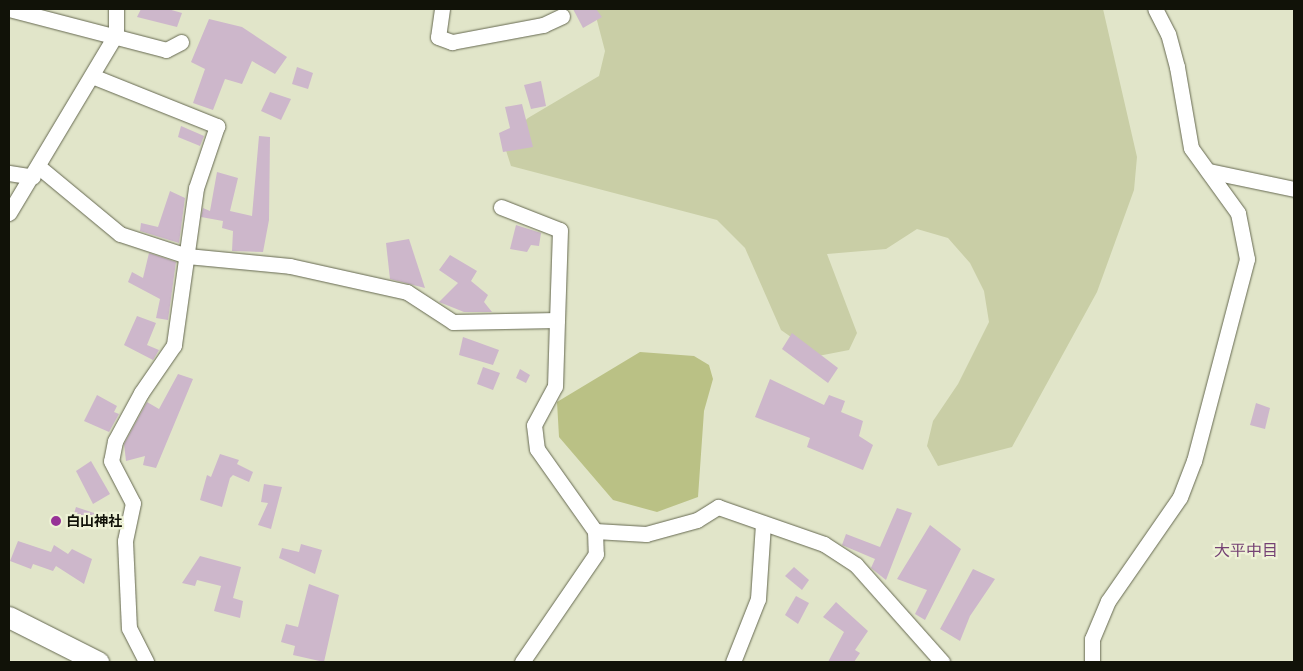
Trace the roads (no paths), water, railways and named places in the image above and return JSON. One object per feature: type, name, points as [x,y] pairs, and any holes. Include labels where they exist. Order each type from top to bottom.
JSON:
[{"type":"highway","points":[[9,617],[98,662]]},
{"type":"street","points":[[9,9],[116,34],[166,50],[181,42]]},
{"type":"street","points":[[9,213],[36,172],[116,34],[116,9]]},
{"type":"street","points":[[442,9],[438,37],[452,42],[543,25],[562,16]]},
{"type":"street","points":[[1092,662],[1092,640],[1108,602],[1180,497],[1231,332],[1247,259],[1244,231],[1238,213],[1191,148],[1177,67],[1168,34],[1155,9]]},
{"type":"street","points":[[92,76],[217,126],[196,188],[185,246],[187,256],[174,345],[136,400],[115,440],[111,461],[133,503],[125,541],[129,628],[146,662]]},
{"type":"street","points":[[1208,171],[1294,189]]},
{"type":"street","points":[[9,173],[36,172],[120,234],[187,256],[290,266],[407,292],[453,322],[557,320]]},
{"type":"street","points":[[501,207],[560,230],[555,386],[534,425],[537,449],[595,532],[596,554],[522,662]]},
{"type":"street","points":[[595,532],[646,534],[697,520],[718,507],[824,544],[856,565],[942,662]]},
{"type":"street","points":[[733,662],[758,599],[763,523]]},
{"type":"place","name":"白山神社","points":[[56,521]]},
{"type":"district","name":"大平中目","points":[[1246,550]]}]
